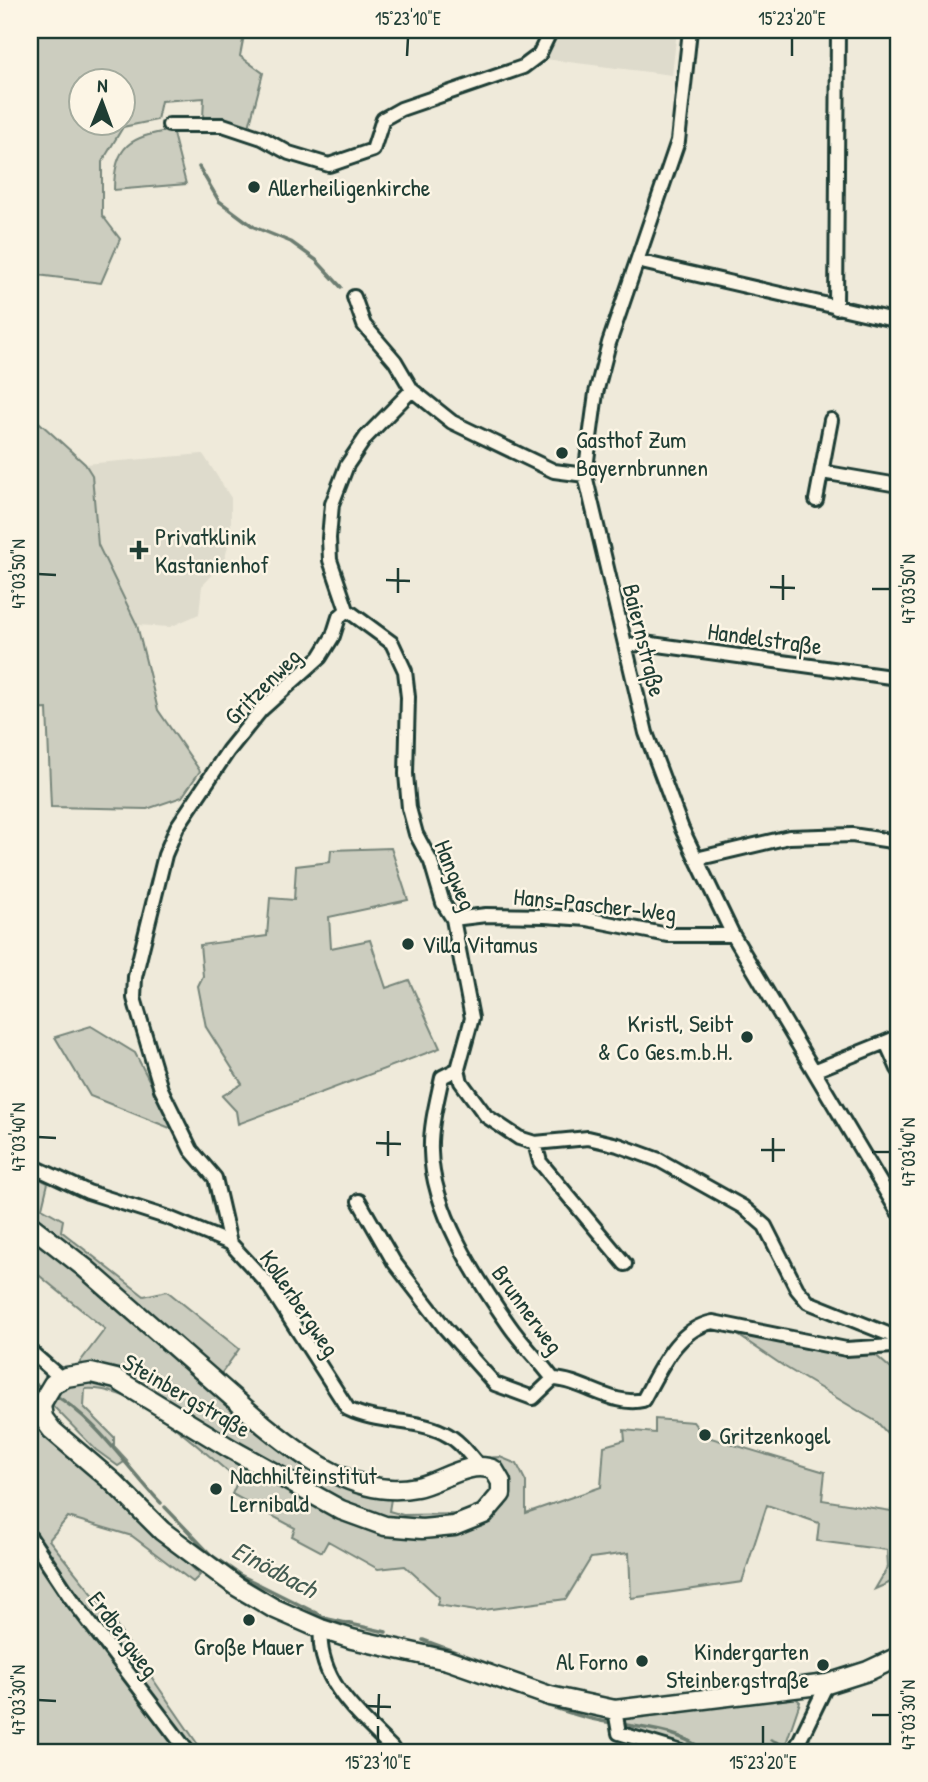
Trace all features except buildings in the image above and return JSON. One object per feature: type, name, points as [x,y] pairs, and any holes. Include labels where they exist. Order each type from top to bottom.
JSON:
[{"type":"main road","name":"Steinbergstraße","points":[[30,1225],[85,1268],[264,1425],[294,1449],[327,1469],[352,1482],[397,1490],[419,1487],[480,1466],[494,1469],[501,1482],[499,1498],[484,1514],[454,1525],[422,1530],[385,1526],[341,1510],[116,1379],[82,1373],[58,1382]]},
{"type":"main road","points":[[58,1382],[38,1412],[162,1531],[236,1586],[273,1608],[320,1629],[447,1660],[616,1722],[827,1684],[868,1671],[898,1657]]},
{"type":"street","points":[[169,125],[223,125],[262,138],[289,153],[329,165],[373,150],[383,119],[401,109],[523,67],[539,55],[551,30]]},
{"type":"street","name":"Baiernstraße","points":[[690,30],[678,141],[609,343],[596,393],[585,475],[646,733],[696,859],[733,934],[898,1212]]},
{"type":"street","points":[[836,308],[838,30]]},
{"type":"street","points":[[637,261],[898,321]]},
{"type":"street","points":[[354,297],[364,325],[395,362],[412,390],[452,422],[531,461],[565,474],[585,475]]},
{"type":"street","points":[[347,610],[330,560],[332,504],[347,465],[366,437],[412,390]]},
{"type":"street","points":[[816,500],[831,420]]},
{"type":"street","points":[[822,472],[898,485]]},
{"type":"street","name":"Hangweg","points":[[347,610],[383,635],[401,657],[408,697],[406,774],[409,808],[416,834],[431,862],[443,903],[453,919],[472,1017],[458,1069]]},
{"type":"street","name":"Gritzenweg","points":[[230,1243],[215,1178],[191,1150],[160,1089],[134,998],[135,977],[165,855],[177,827],[228,751],[261,710],[320,657],[333,636],[339,617],[347,610]]},
{"type":"street","name":"Handelstraße","points":[[626,646],[644,643],[898,678]]},
{"type":"street","points":[[696,859],[789,837],[852,835],[898,842]]},
{"type":"street","name":"Hans-Pascher-Weg","points":[[453,919],[486,915],[545,916],[587,919],[668,935],[733,934]]},
{"type":"street","points":[[816,1070],[892,1040],[898,1069]]},
{"type":"street","points":[[458,1069],[461,1082],[486,1116],[502,1130],[535,1143],[569,1139],[601,1140],[659,1160],[754,1214],[765,1226],[797,1289],[808,1302],[898,1338],[893,1346],[846,1349],[713,1322],[701,1324],[674,1347],[643,1400],[630,1403],[569,1380],[553,1379]]},
{"type":"street","name":"Brunnerweg","points":[[359,1201],[394,1262],[445,1328],[495,1384],[533,1398],[553,1379],[510,1328],[477,1276],[441,1206],[431,1152],[436,1106],[442,1077],[458,1069]]},
{"type":"street","points":[[535,1143],[540,1162],[625,1264]]},
{"type":"street","name":"Kollerbergweg","points":[[30,1165],[88,1192],[169,1218],[230,1243],[267,1283],[348,1409],[362,1416],[443,1433],[456,1441],[480,1466]]},
{"type":"street","points":[[30,1351],[58,1382]]},
{"type":"street","name":"Erdbergweg","points":[[30,1537],[68,1594],[188,1752]]},
{"type":"street","points":[[320,1629],[321,1651],[330,1677],[349,1705],[391,1748]]},
{"type":"street","points":[[795,1749],[827,1684]]},
{"type":"street","points":[[616,1722],[682,1752]]},
{"type":"shaded area","points":[[30,30],[245,30],[240,56],[263,73],[249,127],[203,118],[204,98],[161,101],[157,120],[136,124],[136,66],[66,66],[66,136],[118,136],[102,162],[102,215],[120,239],[101,283],[30,274]]},
{"type":"shaded area","points":[[554,30],[677,30],[672,75],[545,59]]},
{"type":"shaded area","points":[[172,130],[186,184],[114,190],[117,163],[127,146],[145,136]]},
{"type":"shaded area","points":[[30,414],[85,464],[92,475],[98,545],[137,625],[158,710],[200,771],[182,797],[147,809],[51,807],[47,709],[30,710]]},
{"type":"shaded area","points":[[203,454],[231,498],[231,532],[224,563],[202,586],[199,614],[170,627],[137,625],[98,545],[92,475],[85,464]]},
{"type":"shaded area","points":[[391,848],[408,900],[329,917],[331,948],[370,940],[386,988],[409,980],[440,1048],[238,1124],[236,1111],[222,1096],[242,1084],[206,1027],[198,986],[203,976],[200,945],[267,936],[270,898],[294,900],[296,866],[330,862],[331,850]]},
{"type":"shaded area","points":[[91,1026],[135,1053],[175,1130],[90,1096],[55,1037]]},
{"type":"shaded area","points":[[30,1174],[48,1183],[42,1208],[63,1220],[61,1231],[144,1296],[167,1291],[239,1349],[218,1378],[30,1219]]},
{"type":"shaded area","points":[[30,1235],[173,1354],[367,1493],[391,1499],[389,1511],[403,1515],[462,1514],[417,1522],[367,1513],[320,1492],[82,1366],[80,1362],[105,1329],[30,1268]]},
{"type":"shaded area","points":[[726,1327],[872,1352],[898,1375],[898,1445],[877,1422],[785,1367]]},
{"type":"shaded area","points":[[100,1381],[122,1389],[394,1533],[492,1517],[505,1506],[510,1483],[505,1471],[496,1462],[481,1458],[500,1457],[517,1464],[526,1482],[526,1513],[601,1487],[604,1446],[625,1440],[624,1430],[655,1433],[655,1419],[693,1422],[704,1436],[825,1472],[822,1500],[898,1512],[898,1579],[875,1589],[888,1567],[887,1550],[817,1541],[819,1523],[767,1505],[742,1582],[631,1598],[629,1553],[591,1558],[566,1599],[476,1611],[437,1605],[439,1597],[405,1566],[378,1569],[328,1541],[322,1552],[292,1536],[295,1528],[232,1494],[238,1480],[166,1421],[126,1397],[105,1390],[85,1389],[84,1407],[114,1437],[114,1446],[127,1460],[118,1466],[96,1450],[51,1404],[59,1391],[71,1384]]},
{"type":"shaded area","points":[[30,1420],[110,1487],[200,1575],[193,1582],[132,1536],[68,1517],[49,1540],[104,1608],[203,1752],[30,1752]]},
{"type":"shaded area","points":[[795,1697],[800,1702],[783,1752],[722,1752],[684,1748],[626,1730],[623,1719]]},
{"type":"waterway","points":[[199,167],[219,201],[254,227],[291,242],[316,260],[341,287]]},
{"type":"waterway","name":"Einödbach","points":[[30,1382],[44,1388]]},
{"type":"waterway","name":"Einödbach","points":[[53,1394],[97,1430],[161,1503]]},
{"type":"waterway","name":"Einödbach","points":[[165,1507],[211,1555],[240,1575],[328,1619],[386,1632]]},
{"type":"waterway","name":"Einödbach","points":[[423,1640],[491,1665]]},
{"type":"waterway","name":"Einödbach","points":[[543,1704],[591,1719],[672,1734],[706,1752]]},
{"type":"waterway","name":"Einödbach","points":[[771,1740],[791,1748]]},
{"type":"place","name":"Allerheiligenkirche","points":[[254,187]]},
{"type":"place","name":"Gasthof Zum Bayernbrunnen","points":[[562,453]]},
{"type":"place","name":"Privatklinik Kastanienhof","points":[[139,550]]},
{"type":"place","name":"Villa Vitamus","points":[[408,944]]},
{"type":"place","name":"Kristl, Seibt & Co Ges.m.b.H.","points":[[747,1037]]},
{"type":"place","name":"Gritzenkogel","points":[[705,1435]]},
{"type":"place","name":"Nachhilfeinstitut Lernibald","points":[[216,1489]]},
{"type":"place","name":"Große Mauer","points":[[249,1620]]},
{"type":"place","name":"Al Forno","points":[[642,1661]]},
{"type":"place","name":"Kindergarten Steinbergstraße","points":[[823,1665]]}]
